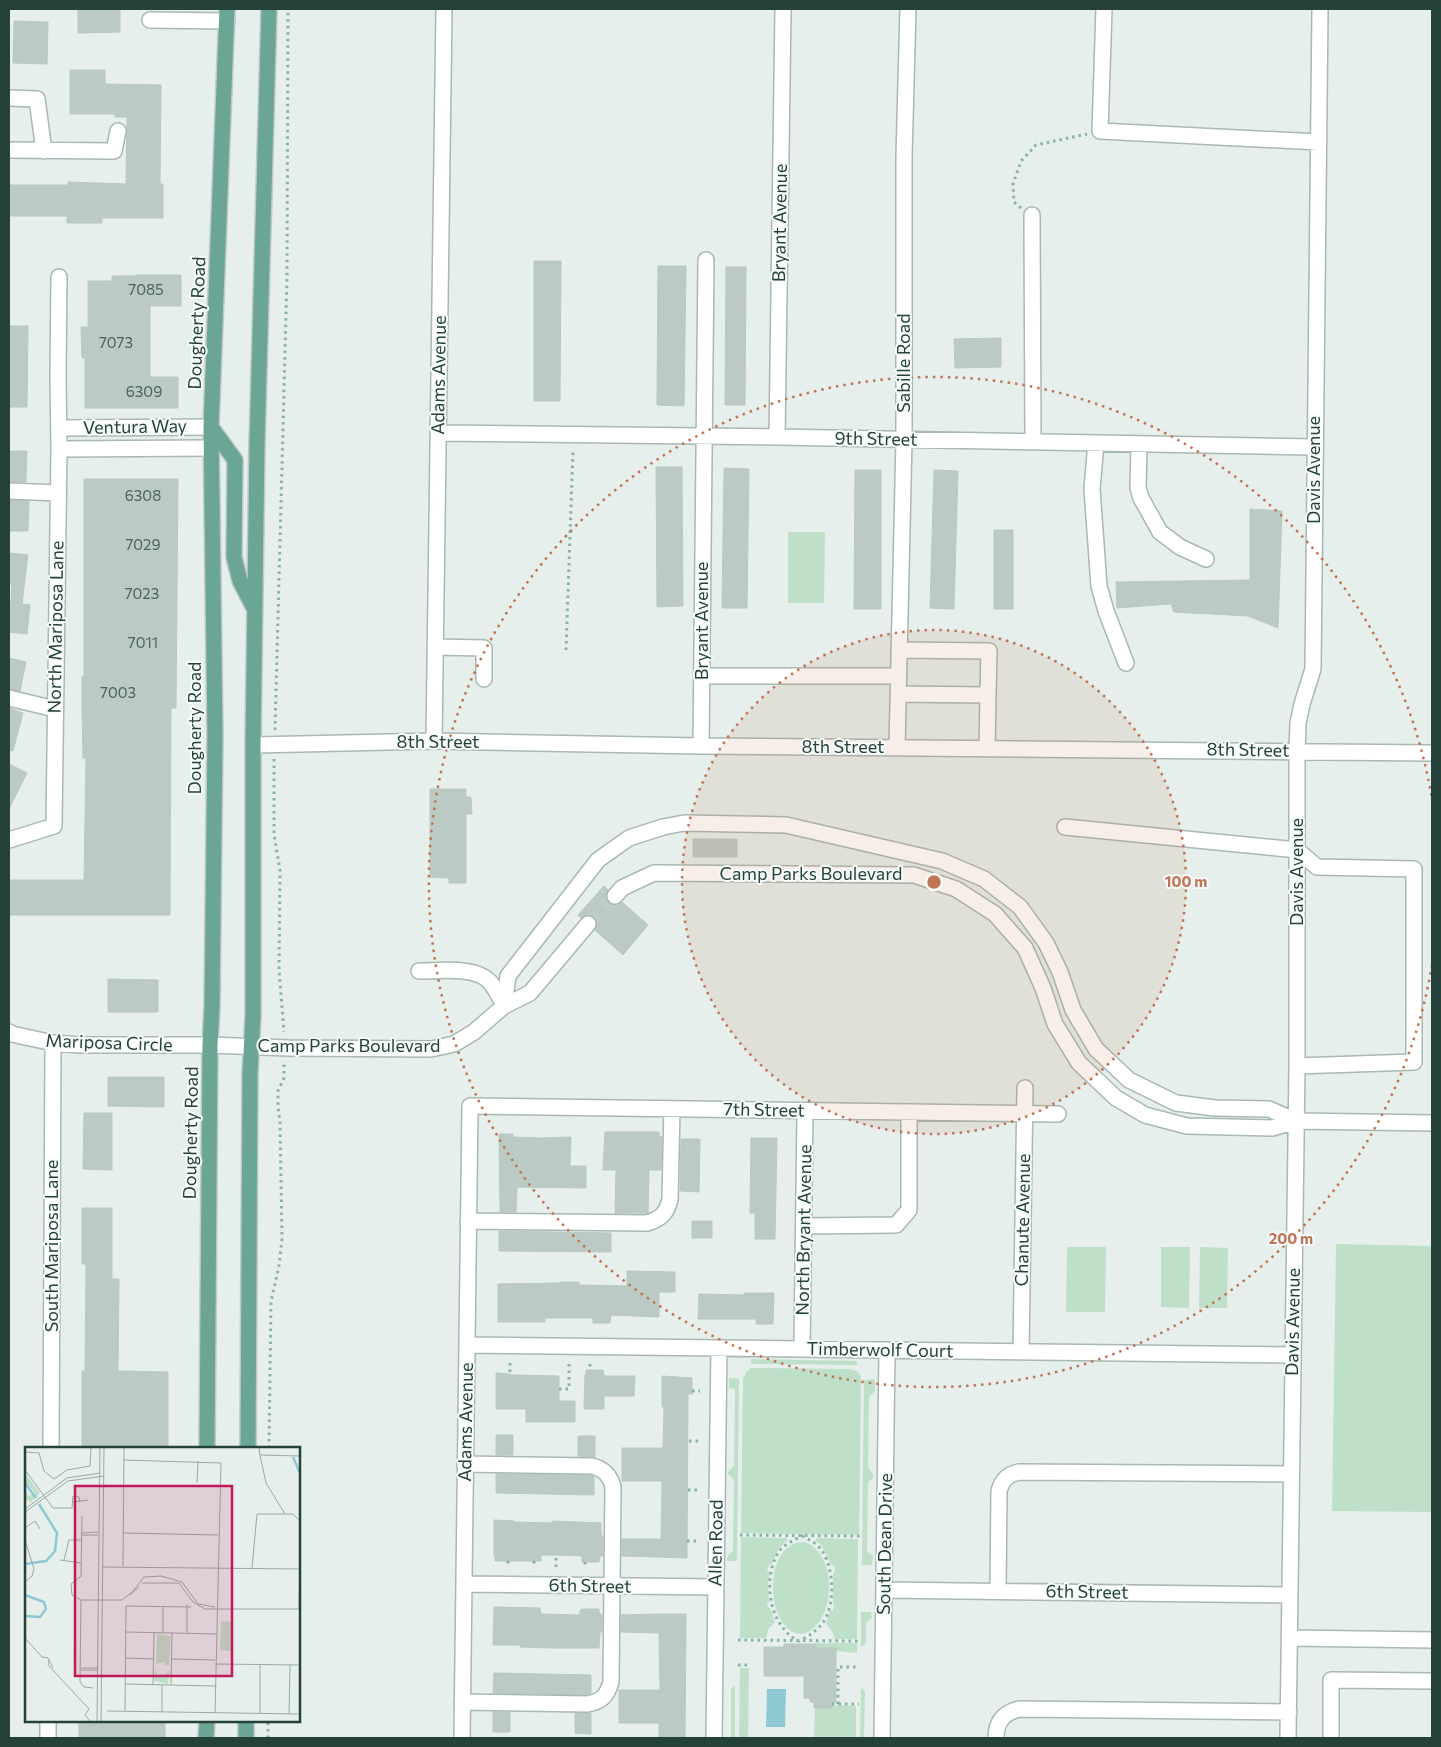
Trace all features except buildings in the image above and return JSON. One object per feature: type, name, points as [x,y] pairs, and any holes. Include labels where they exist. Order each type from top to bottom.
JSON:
[{"type":"main road","points":[[248,1447],[257,444],[269,9]]},
{"type":"main road","name":"Dougherty Road","points":[[207,1447],[210,1045],[215,736],[211,426],[227,15]]},
{"type":"main road","points":[[211,426],[235,460],[234,557],[240,581],[255,610]]},
{"type":"main road","points":[[206,1722],[206,1738]]},
{"type":"main road","points":[[246,1722],[246,1738]]},
{"type":"street","name":"Adams Avenue","points":[[434,741],[444,9]]},
{"type":"street","name":"Bryant Avenue","points":[[777,437],[782,9]]},
{"type":"street","name":"Sabille Road","points":[[897,747],[904,440],[904,156],[908,9]]},
{"type":"street","points":[[1104,9],[1100,132],[1319,142]]},
{"type":"street","name":"Davis Avenue","points":[[1288,1738],[1296,1121],[1298,723],[1313,669],[1320,9]]},
{"type":"street","points":[[159,14],[227,15]]},
{"type":"street","points":[[9,98],[37,99],[44,151]]},
{"type":"street","points":[[9,150],[114,151],[118,131]]},
{"type":"street","points":[[1032,215],[1033,442]]},
{"type":"street","name":"Bryant Avenue","points":[[701,746],[706,260]]},
{"type":"street","name":"North Mariposa Lane","points":[[9,840],[54,826],[59,449],[59,278]]},
{"type":"street","name":"Ventura Way","points":[[59,428],[211,426]]},
{"type":"street","name":"9th Street","points":[[438,433],[1314,447]]},
{"type":"street","points":[[1096,443],[1092,489],[1099,586],[1106,611],[1126,663]]},
{"type":"street","points":[[1138,444],[1138,488],[1141,498],[1160,532],[1180,547],[1206,559]]},
{"type":"street","name":"Ventura Way","points":[[59,449],[211,448]]},
{"type":"street","points":[[9,491],[58,493]]},
{"type":"street","points":[[435,647],[484,648],[484,679]]},
{"type":"street","points":[[899,650],[989,651],[986,748]]},
{"type":"street","points":[[702,676],[898,676]]},
{"type":"street","points":[[898,694],[988,695]]},
{"type":"street","points":[[9,698],[55,709]]},
{"type":"street","name":"8th Street","points":[[253,744],[434,741],[701,746],[1432,753]]},
{"type":"street","name":"Camp Parks Boulevard","points":[[504,1006],[508,976],[598,860],[629,838],[663,827],[684,823],[786,826],[942,861],[984,879],[1020,907],[1046,943],[1060,972],[1073,1010],[1096,1049],[1129,1080],[1176,1103],[1215,1108],[1269,1109],[1296,1121]]},
{"type":"street","points":[[1065,827],[1297,850],[1317,867],[1414,869],[1414,1062],[1296,1066]]},
{"type":"street","name":"Camp Parks Boulevard","points":[[615,896],[622,888],[654,873],[914,875],[956,889],[995,914],[1025,948],[1043,988],[1055,1024],[1079,1063],[1116,1098],[1145,1116],[1187,1126],[1272,1128],[1296,1121]]},
{"type":"street","name":"Camp Parks Boulevard","points":[[210,1045],[431,1049],[454,1044],[474,1032],[504,1006],[530,993],[588,924]]},
{"type":"street","points":[[419,972],[465,971],[482,976],[489,981],[504,1006]]},
{"type":"street","name":"Mariposa Circle","points":[[9,1032],[53,1044],[210,1045]]},
{"type":"street","name":"South Mariposa Lane","points":[[51,1447],[53,1044]]},
{"type":"street","name":"Chanute Avenue","points":[[1022,1352],[1025,1088]]},
{"type":"street","name":"Adams Avenue","points":[[462,1738],[470,1106]]},
{"type":"street","name":"7th Street","points":[[470,1106],[1058,1114]]},
{"type":"street","points":[[468,1220],[647,1223],[654,1221],[668,1209],[670,1199],[672,1109]]},
{"type":"street","name":"North Bryant Avenue","points":[[802,1349],[805,1111]]},
{"type":"street","points":[[804,1226],[896,1225],[909,1210],[909,1112]]},
{"type":"street","points":[[1296,1121],[1432,1123]]},
{"type":"street","name":"Timberwolf Court","points":[[467,1345],[1293,1355]]},
{"type":"street","name":"Allen Road","points":[[714,1738],[718,1348]]},
{"type":"street","name":"South Dean Drive","points":[[882,1738],[887,1350]]},
{"type":"street","points":[[462,1702],[596,1703],[609,1691],[611,1682],[613,1487],[607,1473],[600,1468],[592,1466],[465,1464]]},
{"type":"street","points":[[998,1591],[999,1491],[1006,1477],[1013,1473],[1292,1474]]},
{"type":"street","name":"6th Street","points":[[464,1584],[716,1587]]},
{"type":"street","name":"6th Street","points":[[884,1590],[1290,1595]]},
{"type":"street","points":[[1290,1638],[1432,1640]]},
{"type":"street","points":[[1331,1738],[1331,1680],[1432,1681]]},
{"type":"street","points":[[996,1738],[998,1723],[1010,1712],[1019,1709],[1288,1712]]},
{"type":"street","points":[[48,1722],[48,1738]]},
{"type":"path","points":[[284,1024],[280,970],[280,870],[274,835],[274,744],[287,277],[288,9]]},
{"type":"path","points":[[1032,215],[1014,202],[1013,184],[1021,161],[1036,145],[1100,132]]},
{"type":"path","points":[[566,650],[574,435]]},
{"type":"path","points":[[269,1447],[271,1301],[280,1266],[282,1239],[278,1091],[284,1078]]},
{"type":"path","points":[[510,1363],[510,1376]]},
{"type":"path","points":[[559,1389],[569,1389],[570,1364]]},
{"type":"path","points":[[590,1364],[590,1370]]},
{"type":"path","points":[[692,1391],[700,1391]]},
{"type":"path","points":[[689,1441],[699,1441]]},
{"type":"path","points":[[688,1490],[699,1490]]},
{"type":"path","points":[[740,1535],[860,1536]]},
{"type":"path","points":[[799,1641],[790,1636],[778,1621],[771,1603],[771,1579],[780,1551],[787,1544],[802,1536]]},
{"type":"path","points":[[799,1641],[816,1631],[824,1620],[829,1605],[831,1586],[830,1570],[823,1552],[814,1543],[802,1536]]},
{"type":"path","points":[[687,1541],[698,1541]]},
{"type":"path","points":[[556,1555],[556,1567]]},
{"type":"path","points":[[508,1561],[508,1566]]},
{"type":"path","points":[[534,1561],[534,1566]]},
{"type":"path","points":[[585,1562],[585,1567]]},
{"type":"path","points":[[738,1640],[859,1641]]},
{"type":"path","points":[[738,1665],[749,1665]]},
{"type":"path","points":[[838,1704],[838,1666],[859,1667]]},
{"type":"path","points":[[832,1704],[858,1704]]},
{"type":"path","points":[[268,1722],[268,1738]]},
{"type":"green space","points":[[788,532],[825,532],[824,603],[788,603]]},
{"type":"green space","points":[[1336,1244],[1432,1246],[1431,1512],[1332,1511]]},
{"type":"green space","points":[[1067,1247],[1106,1247],[1105,1312],[1066,1312]]},
{"type":"green space","points":[[1161,1247],[1190,1247],[1189,1308],[1161,1307]]},
{"type":"green space","points":[[1200,1247],[1228,1248],[1227,1308],[1199,1308]]},
{"type":"green space","points":[[751,1359],[857,1361],[857,1365],[751,1364]]},
{"type":"green space","points":[[751,1368],[850,1369],[860,1375],[859,1535],[741,1533],[743,1379]]},
{"type":"green space","points":[[729,1378],[739,1379],[737,1561],[727,1561],[727,1557],[733,1551],[734,1480],[728,1472],[734,1466],[735,1389],[729,1388]]},
{"type":"green space","points":[[875,1379],[875,1391],[869,1397],[868,1467],[874,1477],[868,1482],[867,1552],[873,1556],[872,1565],[862,1565],[864,1380]]},
{"type":"green space","points":[[741,1537],[787,1538],[779,1548],[771,1565],[769,1564],[767,1571],[770,1572],[768,1584],[769,1602],[767,1602],[775,1622],[769,1628],[766,1638],[740,1638]]},
{"type":"green space","points":[[816,1538],[858,1539],[857,1639],[835,1639],[826,1623],[830,1611],[833,1611],[833,1573],[835,1572],[834,1565],[831,1565]]},
{"type":"green space","points":[[805,1542],[814,1547],[821,1555],[826,1565],[829,1588],[828,1599],[821,1619],[815,1627],[802,1634],[790,1630],[784,1625],[776,1609],[773,1589],[776,1567],[780,1557],[786,1549],[794,1544]]},
{"type":"green space","points":[[861,1612],[871,1612],[872,1618],[866,1623],[866,1643],[861,1647]]},
{"type":"green space","points":[[815,1643],[857,1643],[857,1653],[836,1651],[836,1648],[816,1648]]},
{"type":"green space","points":[[740,1668],[749,1668],[748,1737],[796,1738],[739,1738]]},
{"type":"green space","points":[[735,1685],[735,1738],[731,1738],[731,1689]]},
{"type":"green space","points":[[861,1687],[865,1692],[864,1738],[860,1738]]},
{"type":"green space","points":[[840,1705],[856,1706],[856,1738],[814,1738],[815,1708],[832,1708],[832,1706]]},
{"type":"water","points":[[767,1689],[786,1689],[785,1727],[766,1727]]},
{"type":"tunnel","points":[[588,924],[615,896]]}]
